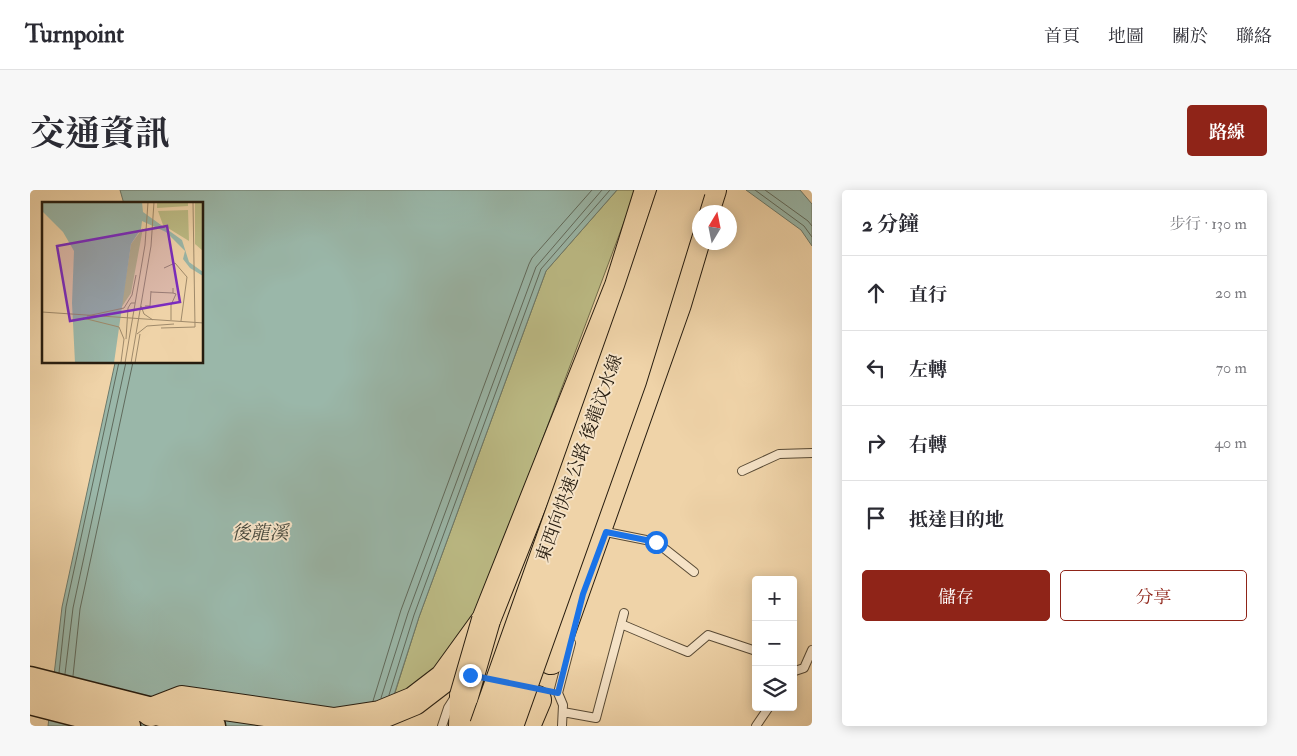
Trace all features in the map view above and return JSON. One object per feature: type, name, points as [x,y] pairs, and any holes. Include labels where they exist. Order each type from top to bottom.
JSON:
[{"type":"highway","points":[[463,726],[486,620],[619,286],[649,190]]},
{"type":"highway","name":"東西向快速公路 後龍汶水線","points":[[484,726],[638,292],[672,190]]},
{"type":"highway","name":"東西向快速公路 後龍汶水線","points":[[509,726],[632,382],[692,190]]},
{"type":"highway","points":[[707,205],[712,190]]},
{"type":"highway","points":[[526,726],[543,700],[694,250]]},
{"type":"highway","points":[[151,712],[182,700],[334,722],[380,714],[414,702],[444,678],[486,620]]},
{"type":"main road","points":[[30,680],[212,726]]},
{"type":"main road","points":[[30,701],[122,725]]},
{"type":"lane","points":[[742,471],[779,454],[812,453]]},
{"type":"lane","points":[[603,541],[606,532],[656,542],[694,572]]},
{"type":"lane","points":[[563,712],[596,718],[624,613]]},
{"type":"lane","points":[[621,624],[688,652],[708,635],[752,650]]},
{"type":"lane","points":[[543,700],[572,639]]},
{"type":"lane","points":[[797,670],[804,668],[812,650]]},
{"type":"lane","points":[[442,726],[448,708],[470,675],[471,686]]},
{"type":"lane","points":[[496,680],[505,682]]},
{"type":"lane","points":[[514,684],[543,700],[563,705],[562,726]]},
{"type":"lane","points":[[756,726],[766,711]]},
{"type":"shaded area","points":[[617,190],[636,190],[481,603],[427,682],[394,696],[419,617],[546,271]]},
{"type":"water","name":"後龍溪","points":[[120,190],[617,190],[546,271],[419,617],[384,726],[48,726],[62,607],[115,364],[204,364],[204,202],[123,202]]},
{"type":"water","points":[[746,190],[800,190],[812,204],[812,246],[801,230]]},
{"type":"route","points":[[470,675],[558,693],[583,594],[606,532],[656,542]]}]
